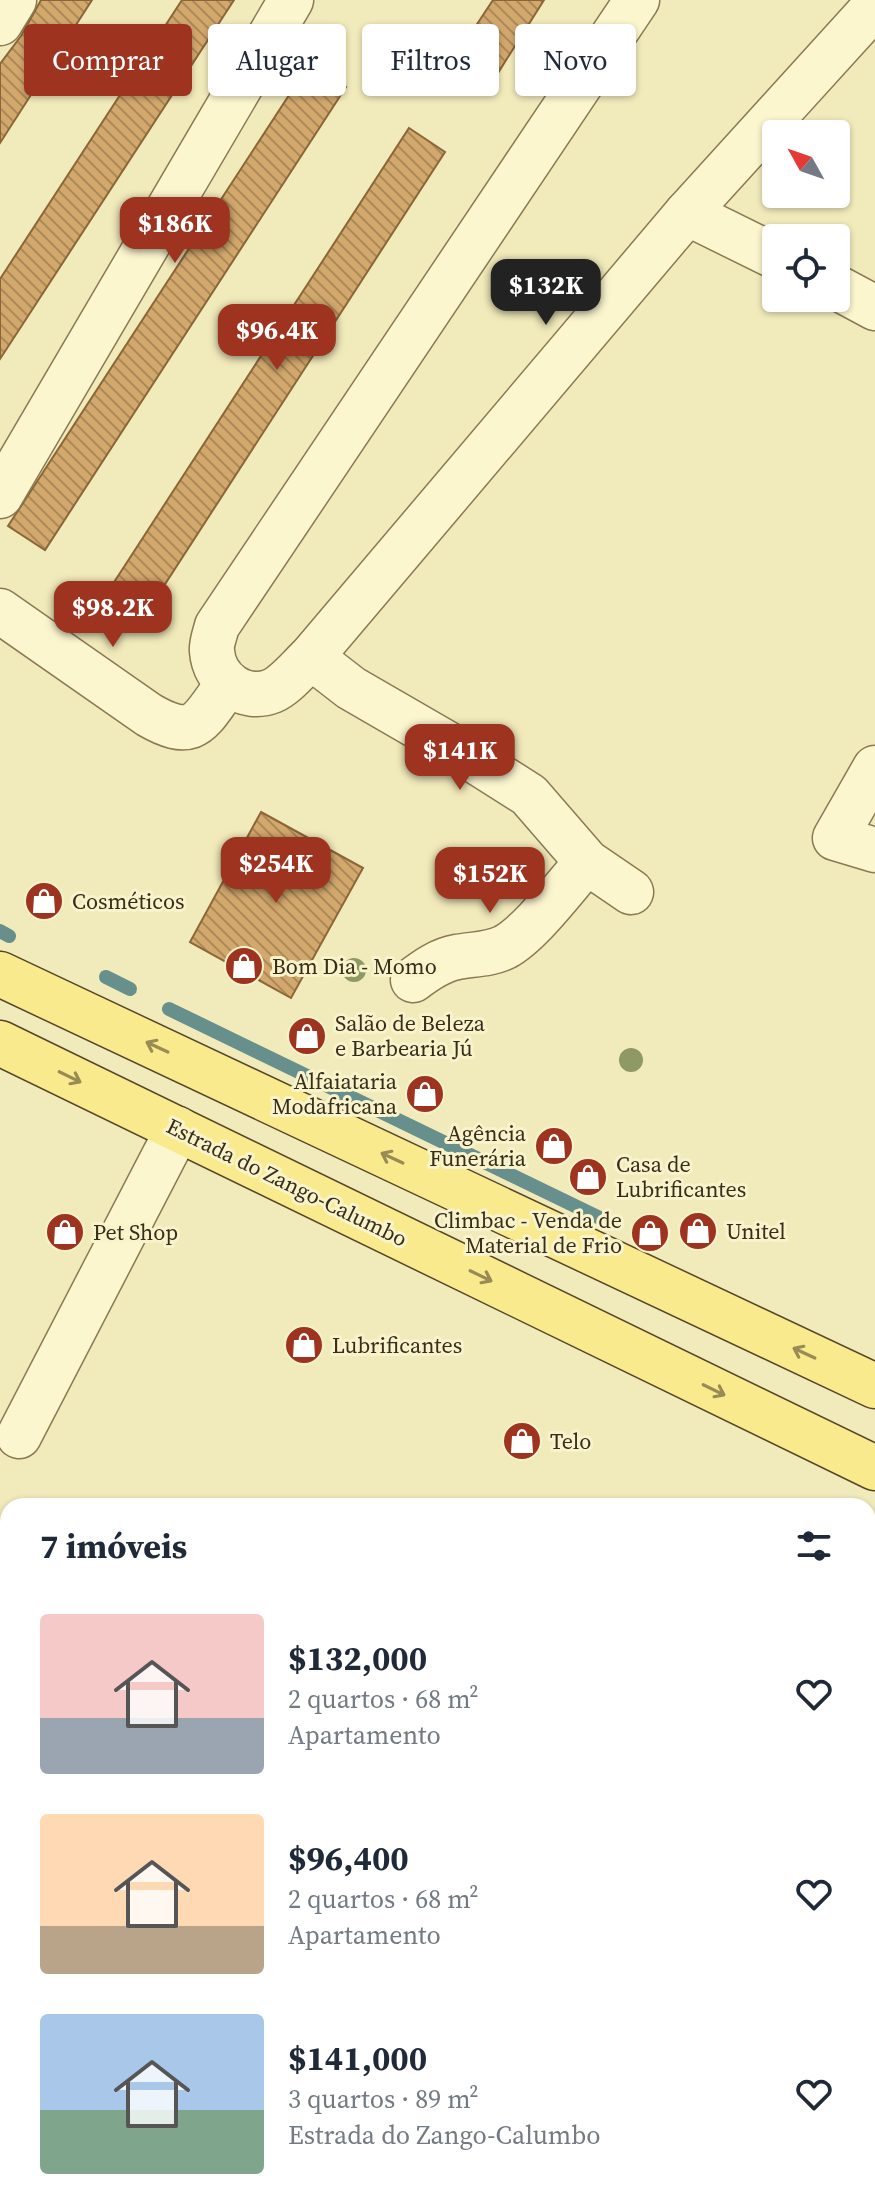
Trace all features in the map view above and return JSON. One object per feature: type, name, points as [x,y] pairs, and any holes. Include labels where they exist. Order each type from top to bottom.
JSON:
[{"type":"main road","points":[[0,974],[875,1386]]},
{"type":"main road","name":"Estrada do Zango-Calumbo","points":[[0,1043],[875,1468]]},
{"type":"street","points":[[0,23],[14,0]]},
{"type":"street","points":[[0,496],[291,0]]},
{"type":"street","points":[[637,0],[217,626],[211,651],[227,685],[250,694],[273,691],[311,657],[687,213],[875,6]]},
{"type":"street","points":[[687,213],[762,250]]},
{"type":"street","points":[[850,295],[875,308]]},
{"type":"street","points":[[0,611],[171,728],[188,728],[202,719],[227,685]]},
{"type":"street","points":[[311,657],[351,688],[529,795],[587,862],[631,892]]},
{"type":"street","points":[[875,768],[835,838],[875,850]]},
{"type":"street","points":[[413,980],[430,967],[455,957],[483,955],[506,946],[530,925],[587,862]]},
{"type":"street","points":[[19,1436],[178,1129]]},
{"type":"building","points":[[41,0],[92,0],[77,24],[28,24]]},
{"type":"building","points":[[182,0],[234,0],[218,24],[208,24],[208,40],[192,64],[192,24],[166,24]]},
{"type":"building","points":[[493,0],[544,0],[529,24],[515,24],[515,46],[499,71],[499,24],[477,24]]},
{"type":"building","points":[[24,31],[24,96],[30,96],[0,143],[0,64]]},
{"type":"building","points":[[119,96],[171,96],[0,359],[0,279]]},
{"type":"building","points":[[288,96],[340,96],[45,550],[8,526]]},
{"type":"building","points":[[409,128],[445,152],[145,615],[109,590]]},
{"type":"building","points":[[261,812],[363,868],[291,998],[190,942]]},
{"type":"waterway","points":[[0,931],[9,936]]},
{"type":"waterway","points":[[106,977],[130,989]]},
{"type":"waterway","points":[[169,1009],[604,1220]]},
{"type":"place","name":"Cosméticos","points":[[44,901]]},
{"type":"place","name":"Bom Dia - Momo","points":[[244,966]]},
{"type":"place","name":"Salão de Beleza e Barbearia Jú","points":[[307,1036]]},
{"type":"place","name":"Alfaiataria Modafricana","points":[[425,1094]]},
{"type":"place","name":"Agência Funerária","points":[[554,1146]]},
{"type":"place","name":"Casa de Lubrificantes","points":[[588,1177]]},
{"type":"place","name":"Unitel","points":[[698,1231]]},
{"type":"place","name":"Pet Shop","points":[[65,1232]]},
{"type":"place","name":"Climbac - Venda de Material de Frio","points":[[650,1233]]},
{"type":"place","name":"Lubrificantes","points":[[304,1345]]},
{"type":"place","name":"Telo","points":[[522,1441]]}]
